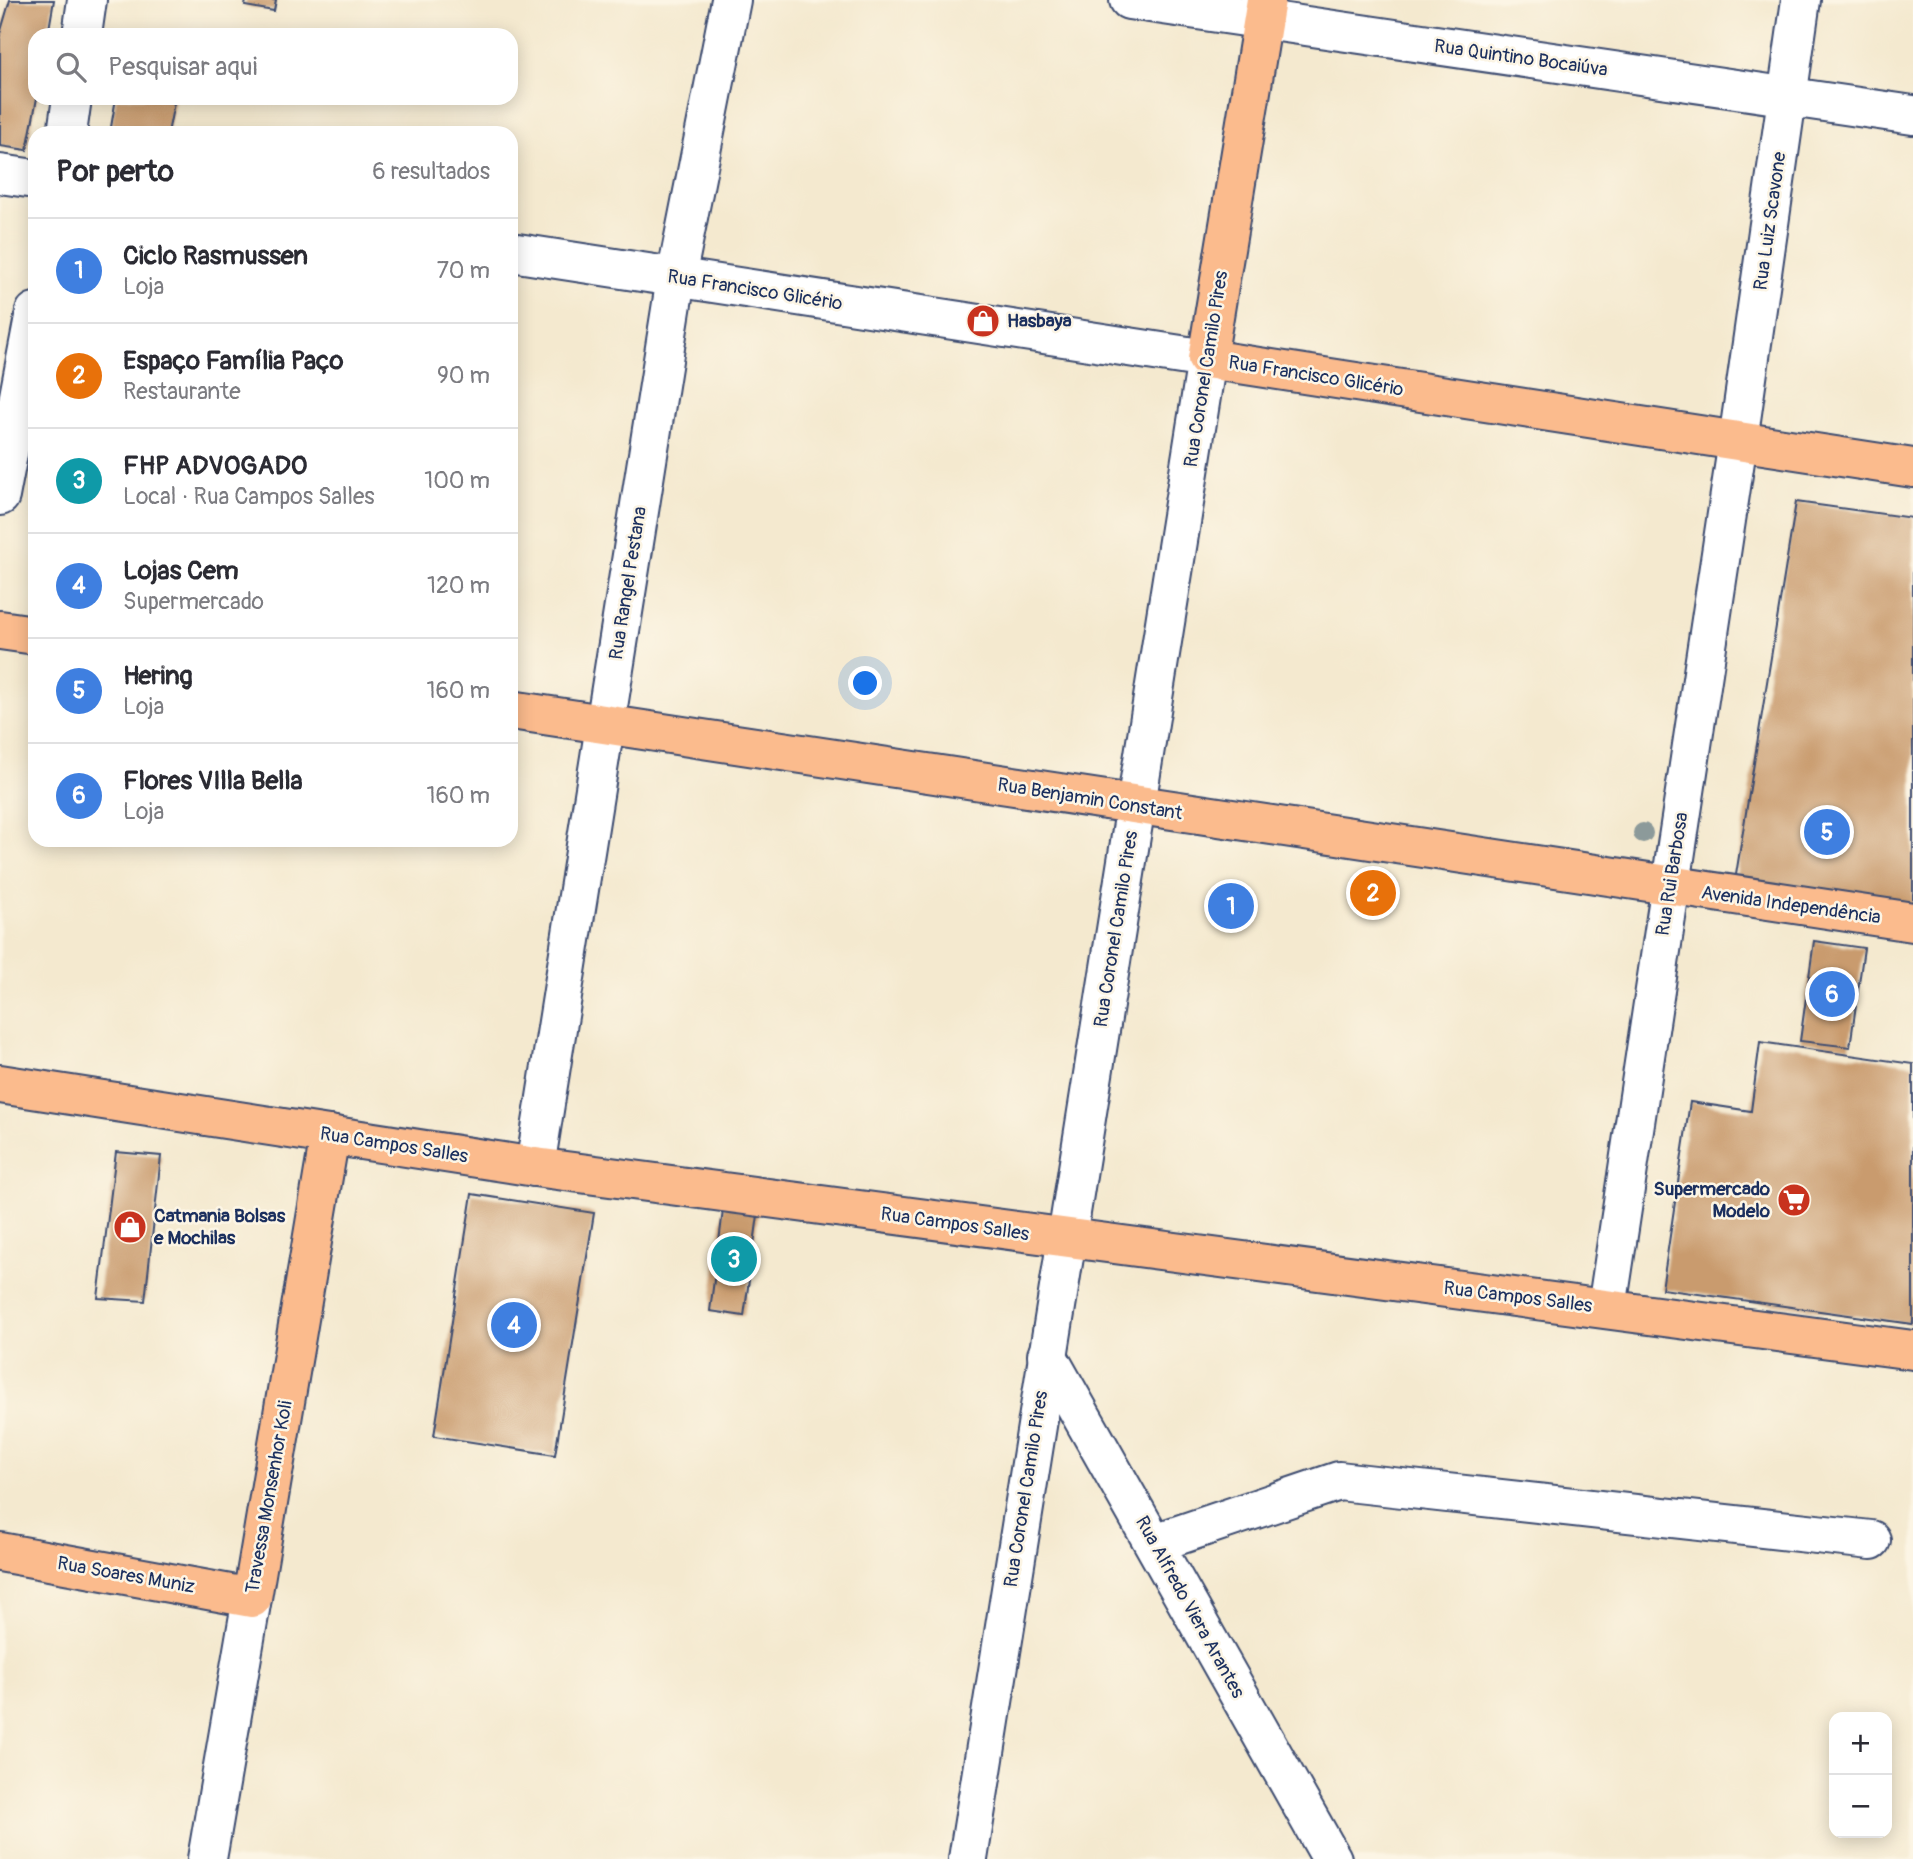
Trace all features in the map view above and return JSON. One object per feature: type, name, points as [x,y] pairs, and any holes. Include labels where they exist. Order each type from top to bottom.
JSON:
[{"type":"main road","name":"Rua Coronel Camilo Pires","points":[[1207,359],[1264,10]]},
{"type":"main road","name":"Rua Francisco Glicério","points":[[1207,359],[1913,468]]},
{"type":"main road","points":[[0,630],[28,634]]},
{"type":"main road","name":"Rua Benjamin Constant","points":[[518,711],[1670,887]]},
{"type":"main road","name":"Avenida Independência","points":[[1670,887],[1913,922]]},
{"type":"main road","name":"Rua Campos Salles","points":[[0,1084],[535,1167],[1068,1240],[1607,1308],[1913,1350]]},
{"type":"main road","name":"Travessa Monsenhor Koli","points":[[252,1598],[330,1135]]},
{"type":"main road","name":"Rua Soares Muniz","points":[[0,1552],[252,1598]]},
{"type":"street","points":[[83,28],[87,0]]},
{"type":"street","name":"Rua Rangel Pestana","points":[[535,1167],[676,278],[731,0]]},
{"type":"street","name":"Rua Quintino Bocaiúva","points":[[1129,0],[1264,10],[1788,97],[1913,115]]},
{"type":"street","name":"Rua Luiz Scavone","points":[[1738,441],[1801,0]]},
{"type":"street","points":[[68,126],[71,105]]},
{"type":"street","points":[[0,174],[28,178]]},
{"type":"street","name":"Rua Francisco Glicério","points":[[518,253],[1207,359]]},
{"type":"street","points":[[0,496],[28,349]]},
{"type":"street","name":"Rua Coronel Camilo Pires","points":[[968,1859],[1207,359]]},
{"type":"street","name":"Rua Rui Barbosa","points":[[1607,1308],[1738,441]]},
{"type":"street","name":"Rua Alfredo Viera Arantes","points":[[1047,1355],[1332,1859]]},
{"type":"street","points":[[1155,1543],[1339,1481],[1871,1540]]},
{"type":"street","name":"Travessa Monsenhor Koli","points":[[207,1859],[252,1598]]},
{"type":"building","points":[[10,0],[54,0],[49,28],[28,28],[28,105],[36,105],[32,126],[28,126],[27,150],[0,146],[0,34]]},
{"type":"building","points":[[246,0],[276,0],[274,11],[245,6]]},
{"type":"building","points":[[115,105],[174,105],[169,126],[111,126]]},
{"type":"building","points":[[1796,502],[1913,518],[1913,909],[1735,881]]},
{"type":"building","points":[[1814,941],[1864,948],[1850,1047],[1800,1041]]},
{"type":"building","name":"Supermercado Modelo","points":[[1760,1042],[1913,1064],[1913,1324],[1662,1289],[1690,1102],[1751,1111]]},
{"type":"building","name":"Catmania Bolsas e Mochilas","points":[[116,1152],[161,1156],[145,1301],[98,1298]]},
{"type":"building","points":[[472,1194],[594,1213],[555,1455],[434,1436]]},
{"type":"building","points":[[724,1203],[759,1208],[744,1316],[710,1311]]},
{"type":"place","name":"Hasbaya","points":[[983,321]]},
{"type":"place","name":"Hering","points":[[1827,832]]},
{"type":"place","name":"Espaço Família Paço","points":[[1373,893]]},
{"type":"place","name":"Ciclo Rasmussen","points":[[1231,906]]},
{"type":"place","name":"Flores VIlla Bella","points":[[1832,994]]},
{"type":"place","name":"Supermercado Modelo","points":[[1794,1200]]},
{"type":"place","name":"Catmania Bolsas e Mochilas","points":[[130,1227]]},
{"type":"place","name":"FHP ADVOGADO","points":[[734,1259]]},
{"type":"place","name":"Lojas Cem","points":[[514,1325]]}]
